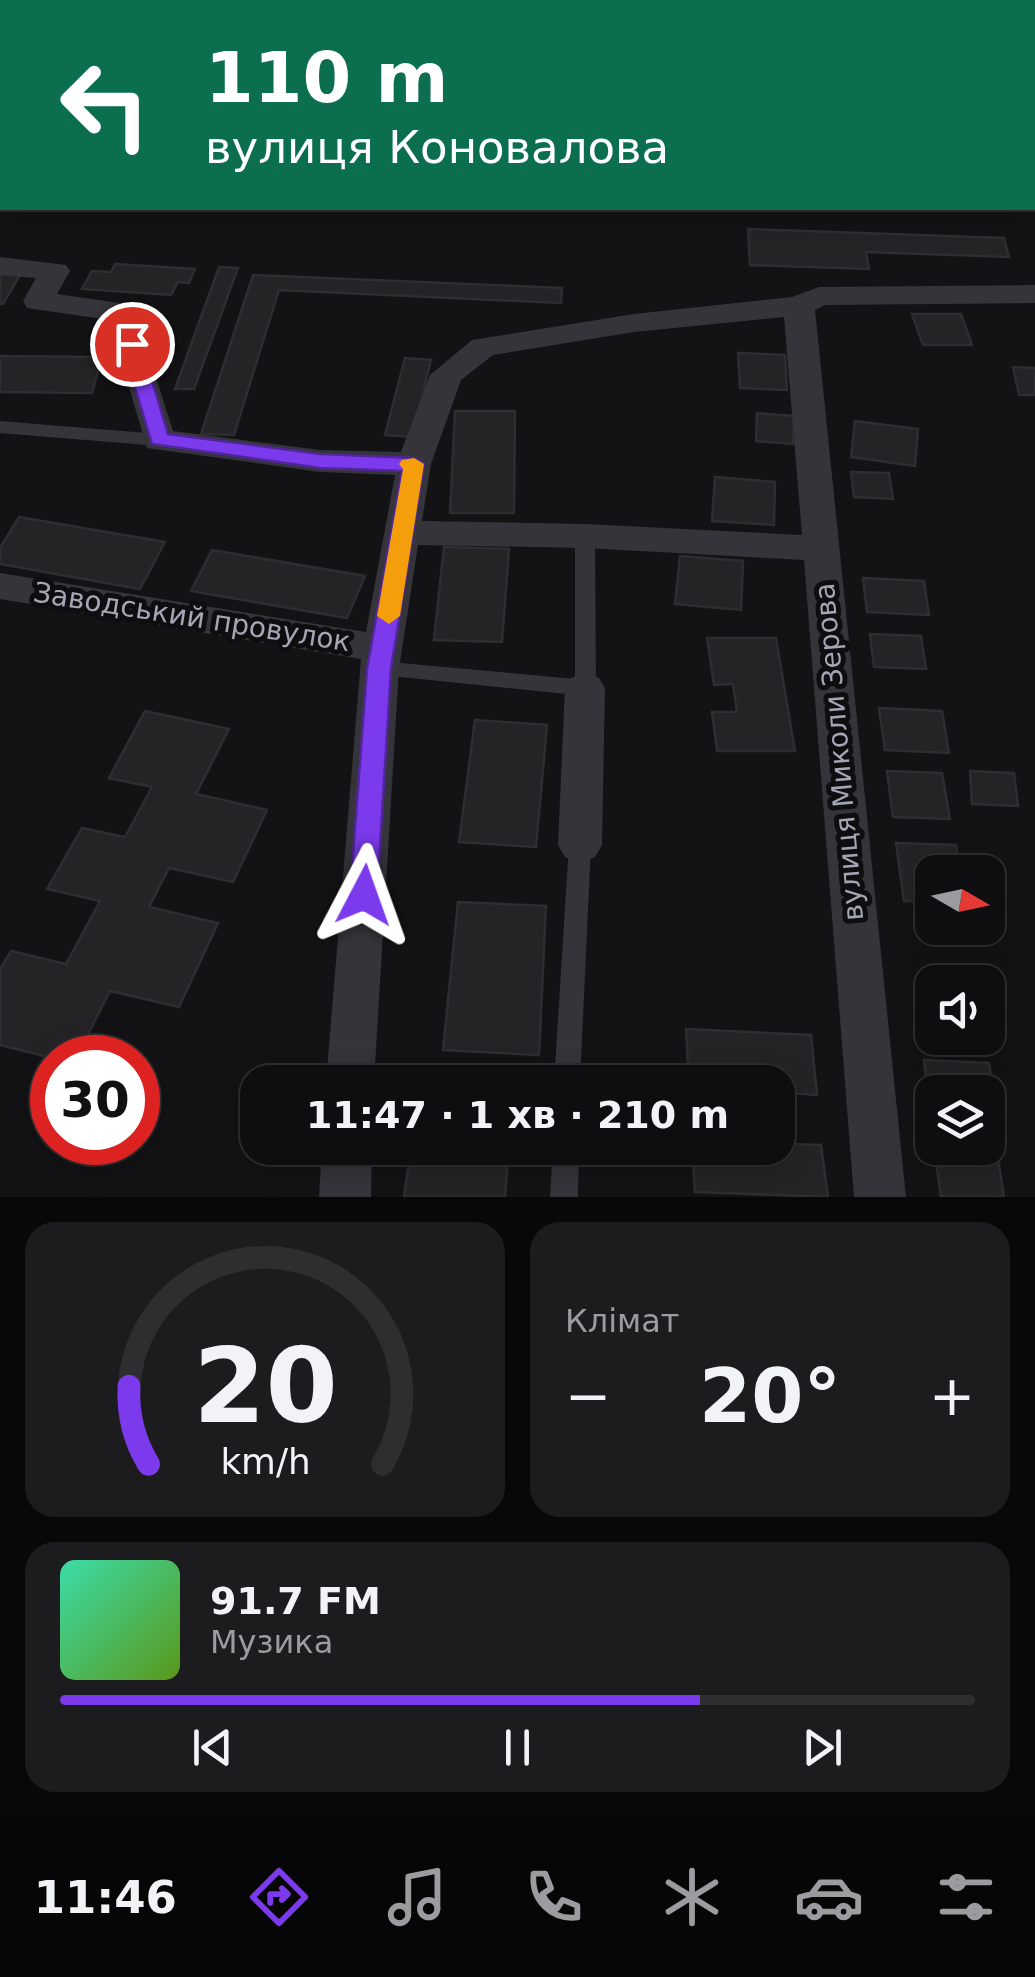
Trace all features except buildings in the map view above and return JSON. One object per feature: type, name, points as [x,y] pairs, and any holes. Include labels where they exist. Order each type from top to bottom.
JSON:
[{"type":"street","points":[[0,266],[55,271],[38,301],[122,312],[159,440],[320,461],[414,464]]},
{"type":"street","points":[[351,1065],[381,659],[414,464],[446,375],[482,347],[634,323],[799,306],[819,296],[1035,294]]},
{"type":"street","name":"вулиця Миколи Зерова","points":[[799,306],[880,1197]]},
{"type":"street","points":[[402,534],[586,536],[821,548]]},
{"type":"street","name":"Заводський провулок","points":[[0,586],[381,659]]},
{"type":"street","points":[[580,845],[585,688]]},
{"type":"street","points":[[345,1197],[346,1165]]},
{"type":"lane","points":[[0,426],[159,440]]},
{"type":"lane","points":[[381,659],[585,688],[586,536]]},
{"type":"lane","points":[[569,1065],[580,845]]},
{"type":"lane","points":[[564,1197],[565,1165]]},
{"type":"slow traffic","points":[[389,616],[414,464],[410,464]]},
{"type":"route","points":[[132,344],[159,440],[320,461],[414,464],[379,669],[364,895]]}]
